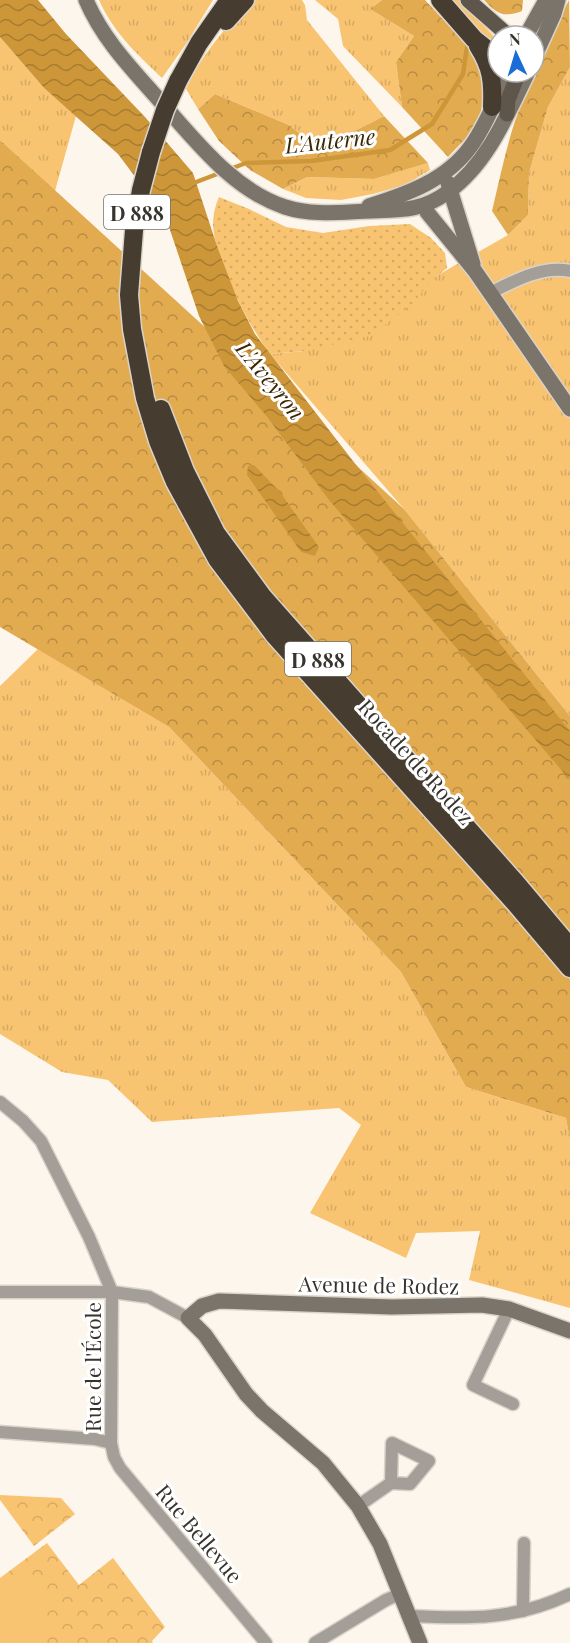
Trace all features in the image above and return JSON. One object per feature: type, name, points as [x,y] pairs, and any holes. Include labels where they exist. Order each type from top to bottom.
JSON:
[{"type":"highway","name":"D 888","points":[[199,43],[229,0]]},
{"type":"highway","points":[[199,43],[222,24],[245,0]]},
{"type":"highway","points":[[440,0],[474,39],[488,62],[500,111]]},
{"type":"highway","points":[[474,39],[486,48]]},
{"type":"highway","name":"Rocade de Rodez","points":[[199,43],[165,110],[141,190],[134,230],[129,295],[136,328],[168,430],[185,471],[216,533],[263,597],[518,884],[570,947]]},
{"type":"highway","name":"Rocade de Rodez","points":[[136,328],[145,398],[158,441],[175,482],[217,560],[275,636],[515,903],[570,968]]},
{"type":"main road","points":[[468,0],[495,24]]},
{"type":"main road","points":[[500,111],[508,100],[514,84]]},
{"type":"street","points":[[86,0],[106,37],[205,150],[229,173],[259,195],[284,207],[316,214],[407,210],[426,206],[450,191],[479,162],[500,129],[500,111],[506,84]]},
{"type":"street","points":[[533,24],[546,0]]},
{"type":"street","points":[[546,32],[558,0]]},
{"type":"street","points":[[349,212],[414,190],[445,172],[472,146],[519,84]]},
{"type":"street","points":[[445,172],[475,271]]},
{"type":"street","points":[[445,172],[426,206],[427,212],[475,271],[570,409]]},
{"type":"street","points":[[490,293],[538,272],[570,271]]},
{"type":"street","points":[[0,1102],[23,1121],[41,1141],[89,1237],[112,1292]]},
{"type":"street","points":[[0,1293],[112,1292],[149,1297],[188,1318],[204,1335],[246,1394],[262,1412],[323,1462],[358,1506],[380,1544],[420,1643]]},
{"type":"street","name":"Rue de l'École","points":[[111,1443],[112,1292]]},
{"type":"street","name":"Avenue de Rodez","points":[[188,1318],[202,1306],[219,1301],[393,1307],[482,1305],[509,1309],[570,1331]]},
{"type":"street","points":[[509,1309],[473,1385],[513,1404]]},
{"type":"street","points":[[0,1432],[95,1439],[111,1443]]},
{"type":"street","name":"Rue Bellevue","points":[[111,1443],[114,1457],[120,1468],[267,1643]]},
{"type":"street","points":[[358,1506],[391,1484]]},
{"type":"street","points":[[523,1611],[524,1543]]},
{"type":"street","points":[[315,1643],[400,1594]]},
{"type":"street","points":[[411,1616],[462,1619],[500,1616],[523,1611],[570,1594]]},
{"type":"green space","points":[[99,0],[213,0],[162,78],[118,32]]},
{"type":"green space","points":[[251,0],[302,0],[307,20],[384,116],[349,134],[310,142],[289,125],[215,94],[198,109],[186,89],[199,64],[215,42]]},
{"type":"green space","points":[[315,0],[382,0],[370,9],[414,36],[396,62],[402,107],[343,46],[338,19]]},
{"type":"green space","points":[[382,0],[425,0],[475,54],[486,70],[487,84],[480,115],[466,138],[448,157],[402,107],[396,62],[414,36],[370,9]]},
{"type":"green space","points":[[448,0],[461,0],[486,28],[486,41]]},
{"type":"green space","points":[[484,0],[523,0],[522,11],[510,14],[501,13]]},
{"type":"green space","points":[[569,0],[570,67],[548,107],[529,173],[528,215],[508,235],[492,211],[514,124],[526,93],[530,84],[546,84],[546,46]]},
{"type":"green space","points":[[0,37],[44,88],[76,116],[55,191],[0,140]]},
{"type":"green space","points":[[570,67],[570,716],[404,509],[270,354],[305,351],[508,235],[528,215],[529,173],[548,107]]},
{"type":"green space","points":[[215,94],[289,125],[310,142],[349,134],[384,116],[428,163],[374,179],[307,177],[283,189],[250,170],[219,141],[198,109]]},
{"type":"green space","points":[[0,140],[404,509],[570,716],[570,1141],[566,1118],[466,1087],[401,972],[169,727],[0,627]]},
{"type":"green space","points":[[428,163],[430,170],[405,185],[341,200],[306,198],[283,189],[307,177],[374,179]]},
{"type":"green space","points":[[219,197],[286,227],[323,233],[369,226],[410,224],[431,238],[445,253],[447,268],[432,280],[411,305],[370,336],[305,351],[270,354],[243,310],[220,257],[213,225],[214,211]]},
{"type":"green space","points":[[38,649],[169,727],[401,972],[466,1087],[566,1118],[570,1141],[570,1308],[469,1280],[480,1231],[416,1233],[406,1258],[310,1213],[361,1125],[339,1108],[152,1122],[108,1080],[62,1072],[0,1034],[0,686]]},
{"type":"green space","points":[[0,1495],[61,1498],[75,1514],[34,1546],[0,1500]]},
{"type":"green space","points":[[47,1543],[79,1585],[113,1558],[165,1627],[152,1641],[153,1643],[0,1643],[0,1578]]},
{"type":"green space","points":[[27,1568],[49,1592],[58,1594],[41,1607],[55,1628],[31,1643],[0,1643],[0,1587]]},
{"type":"water","name":"L'Aveyron","points":[[0,0],[38,0],[66,34],[145,117],[193,173],[238,301],[255,334],[353,461],[570,731],[570,780],[329,500],[268,418],[224,366],[199,316],[166,218],[118,154],[44,88],[0,37]]},
{"type":"water","points":[[254,465],[280,492],[319,547],[315,556],[301,552],[247,475],[248,466]]},
{"type":"waterway","name":"L'Auterne","points":[[191,184],[246,163],[311,161],[390,150],[432,124],[463,74],[468,40]]}]
